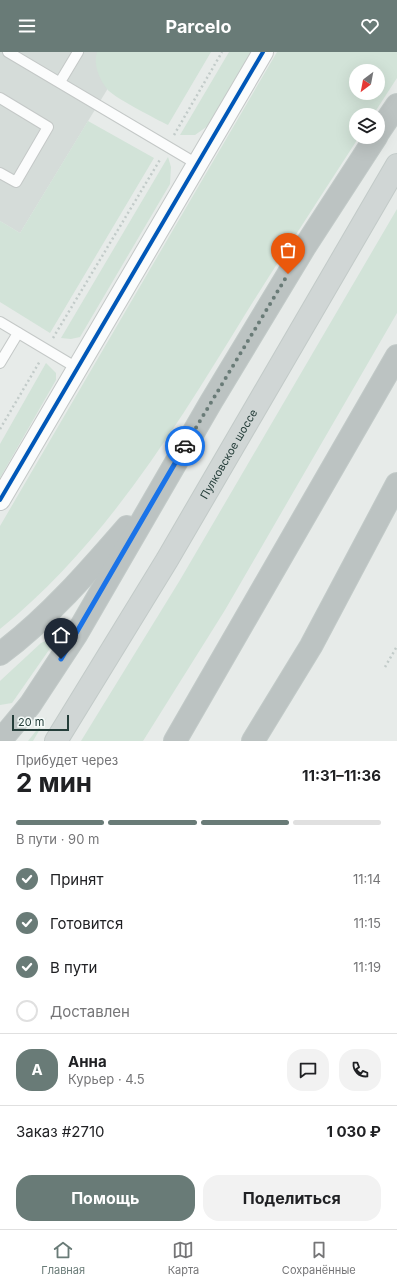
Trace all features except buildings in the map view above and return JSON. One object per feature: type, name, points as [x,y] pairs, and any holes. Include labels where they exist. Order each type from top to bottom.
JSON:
[{"type":"highway","points":[[385,122],[397,104]]},
{"type":"highway","points":[[0,741],[30,705],[76,635],[159,490],[304,248],[371,144]]},
{"type":"highway","points":[[175,741],[397,356]]},
{"type":"highway","points":[[253,741],[311,646],[397,484]]},
{"type":"highway","points":[[0,654],[23,636],[84,576],[159,490]]},
{"type":"main road","name":"Пулковское шоссе","points":[[56,741],[167,560],[397,165]]},
{"type":"street","points":[[0,500],[263,52]]},
{"type":"lane","points":[[8,52],[197,164]]},
{"type":"lane","points":[[60,82],[78,52]]},
{"type":"lane","points":[[0,173],[16,182],[48,127],[2,103]]},
{"type":"lane","points":[[0,322],[77,368]]},
{"type":"lane","points":[[0,363],[18,333]]},
{"type":"path","points":[[0,429],[222,52]]},
{"type":"path","points":[[384,667],[396,648]]},
{"type":"shaded area","points":[[0,52],[130,52],[20,233],[0,221]]},
{"type":"green space","points":[[97,52],[211,52],[168,125],[126,102],[107,89],[96,66]]},
{"type":"green space","points":[[229,52],[252,52],[209,125],[195,135],[180,135]]},
{"type":"green space","points":[[277,52],[397,52],[397,78],[385,96],[385,64],[349,64],[349,100],[383,100],[378,108],[349,108],[349,144],[354,144],[193,399],[136,482],[106,522],[73,560],[38,596],[0,629],[0,526]]},
{"type":"green space","points":[[88,121],[154,158],[50,333],[0,302],[0,221],[20,233]]},
{"type":"green space","points":[[168,157],[171,167],[170,184],[80,337],[71,339],[61,338]]},
{"type":"green space","points":[[397,209],[397,313],[225,610],[143,741],[81,741],[180,580]]},
{"type":"green space","points":[[46,363],[56,373],[56,380],[0,478],[0,444]]},
{"type":"green space","points":[[48,640],[53,643],[51,647],[12,703],[0,705],[0,681],[41,643]]},
{"type":"green space","points":[[47,717],[33,741],[28,741]]},
{"type":"cycle path","points":[[0,500],[263,52]]},
{"type":"way so far","points":[[185,446],[288,274]]},
{"type":"route","points":[[61,659],[185,446]]}]
